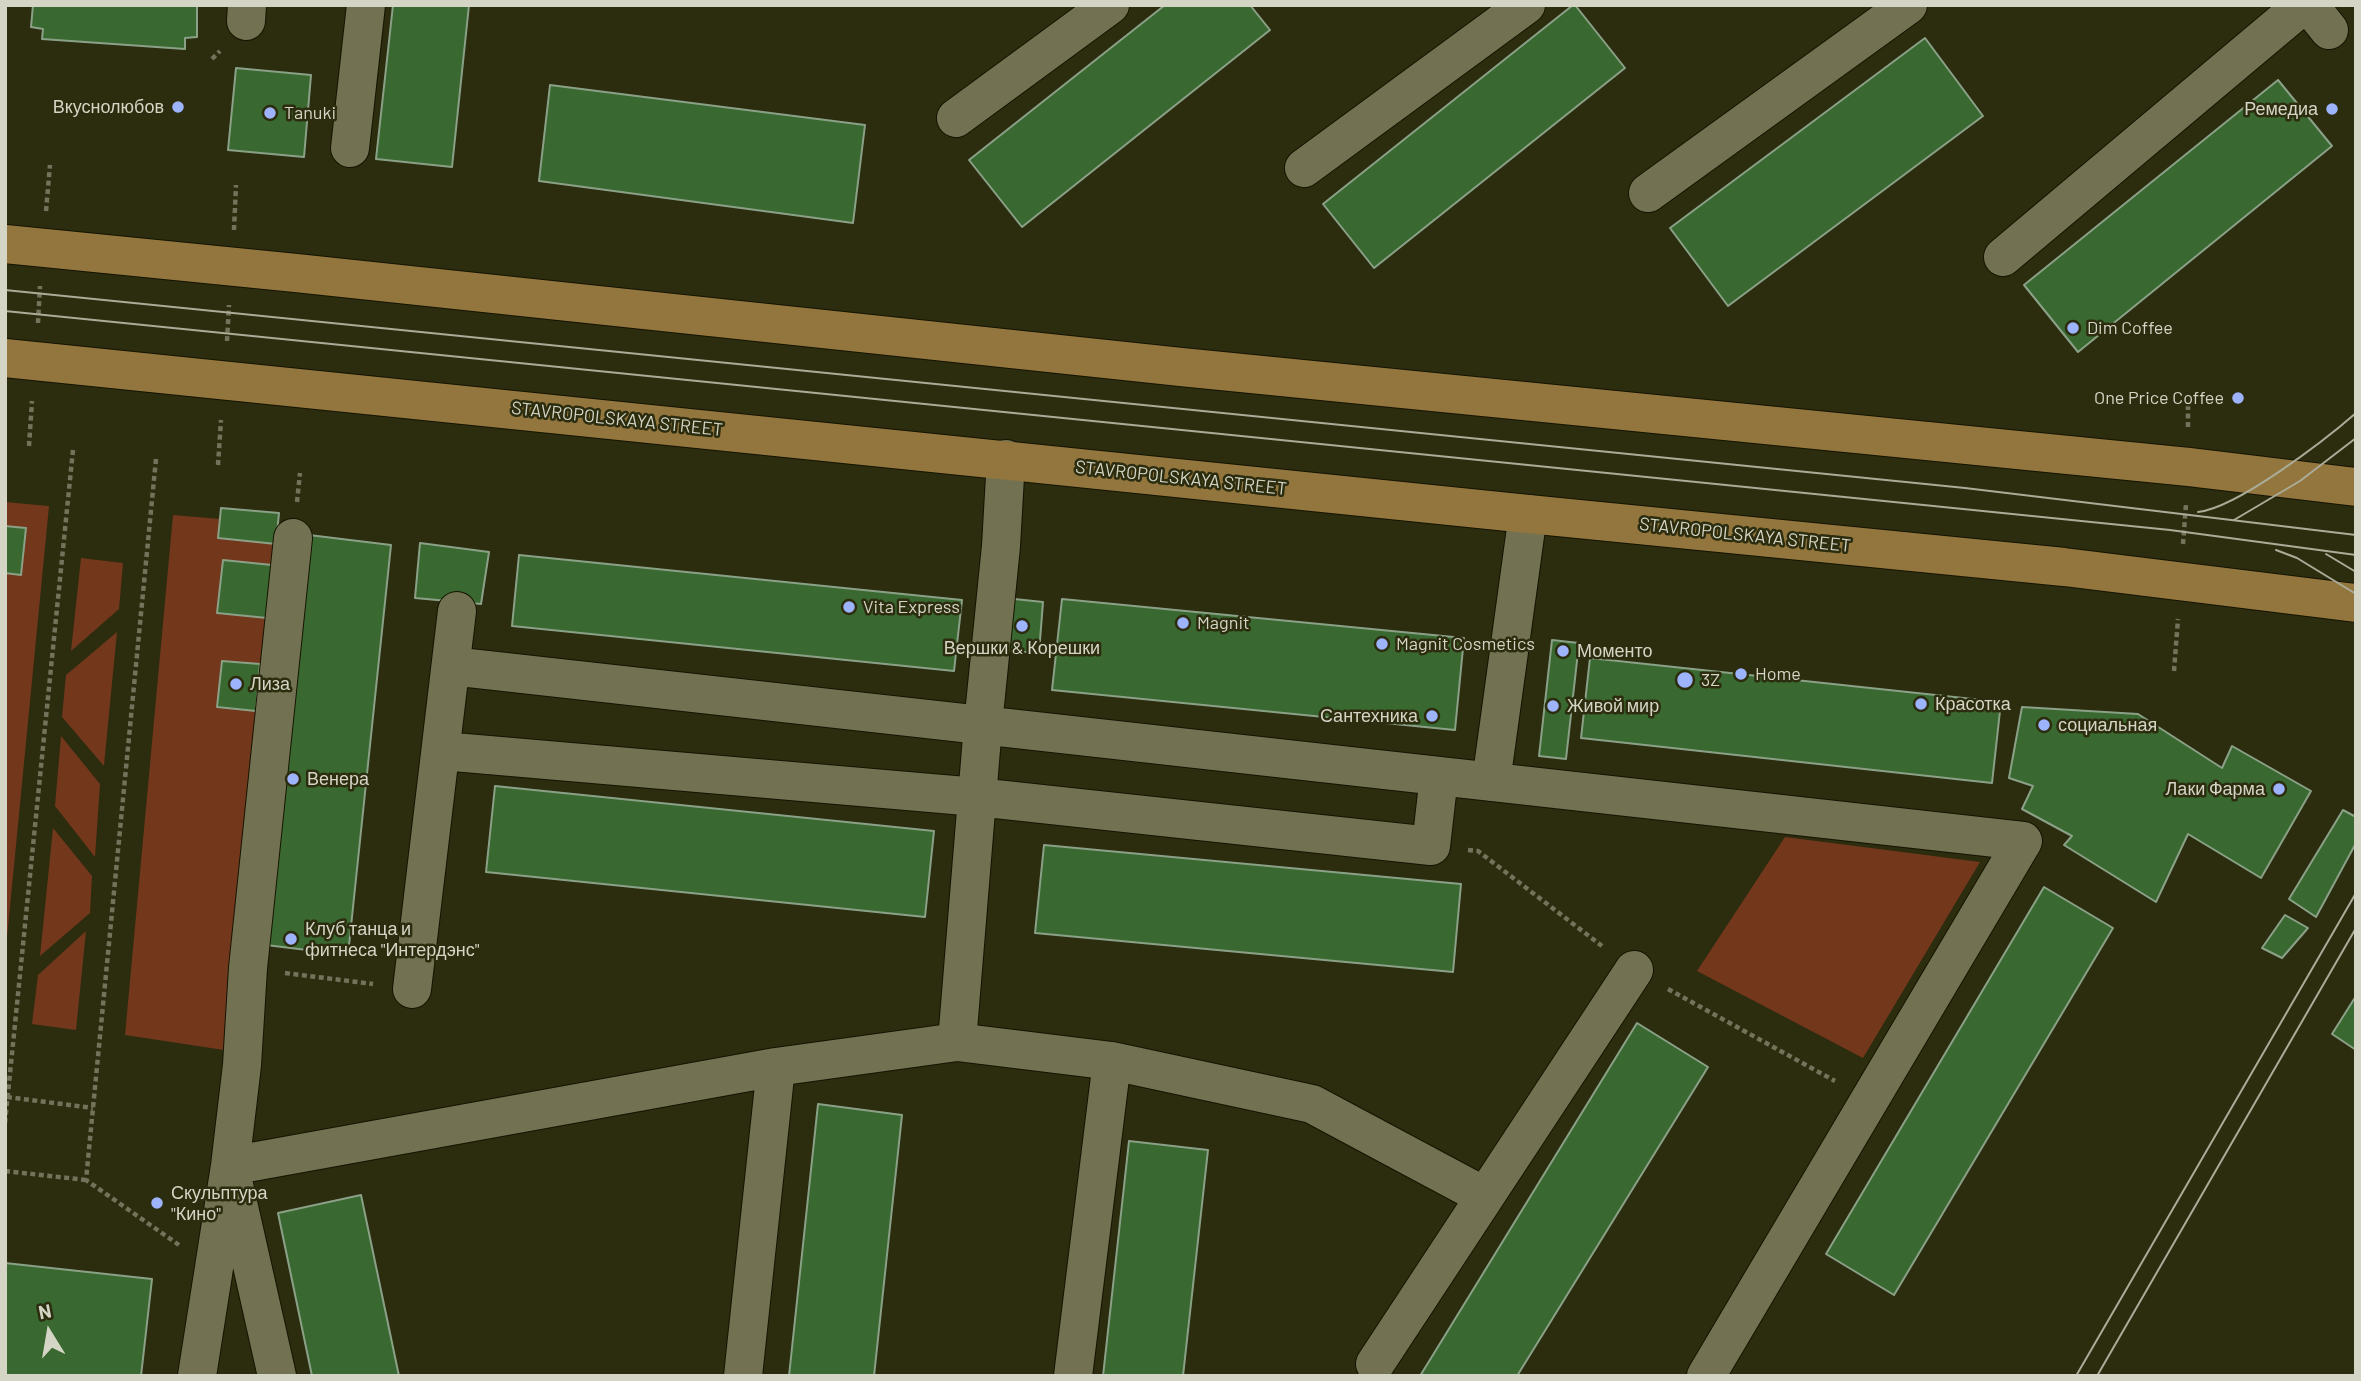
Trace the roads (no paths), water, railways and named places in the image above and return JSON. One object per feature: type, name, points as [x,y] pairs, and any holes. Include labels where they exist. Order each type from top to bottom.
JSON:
[{"type":"main road","points":[[5,244],[1154,364],[2189,467],[2356,487]]},
{"type":"main road","name":"STAVROPOLSKAYA STREET","points":[[20,359],[2181,580],[2356,603]]},
{"type":"lane","points":[[351,148],[366,5]]},
{"type":"lane","points":[[956,118],[1110,5]]},
{"type":"lane","points":[[1304,169],[1526,5]]},
{"type":"lane","points":[[1648,193],[1908,5]]},
{"type":"lane","points":[[2003,257],[2314,13]]},
{"type":"lane","points":[[957,1042],[983,725],[1001,546],[1006,460]]},
{"type":"lane","points":[[1491,782],[1528,514]]},
{"type":"lane","points":[[197,1376],[230,1166],[242,1065],[248,968],[293,538]]},
{"type":"lane","points":[[412,989],[457,611]]},
{"type":"lane","points":[[451,666],[2023,841],[1706,1376]]},
{"type":"lane","points":[[442,751],[977,797],[1431,846],[1439,776]]},
{"type":"lane","points":[[1376,1364],[1634,970]]},
{"type":"lane","points":[[230,1166],[776,1067],[957,1042],[1112,1061],[1312,1104],[1484,1196]]},
{"type":"lane","points":[[1073,1376],[1112,1061]]},
{"type":"lane","points":[[743,1376],[776,1067]]},
{"type":"lane","points":[[230,1166],[277,1376]]},
{"type":"tram line","points":[[5,290],[1965,488],[2356,535]]},
{"type":"tram line","points":[[5,311],[2170,530],[2356,555]]},
{"type":"tram line","points":[[2198,512],[2215,508],[2257,486],[2303,455],[2356,413]]},
{"type":"tram line","points":[[2234,520],[2300,481],[2356,438]]},
{"type":"tram line","points":[[2276,550],[2297,558],[2356,594]]},
{"type":"tram line","points":[[2326,554],[2356,572]]},
{"type":"tram line","points":[[2076,1376],[2356,893]]},
{"type":"tram line","points":[[2097,1376],[2356,928]]},
{"type":"place","name":"Вкуснолюбов","points":[[178,107]]},
{"type":"place","name":"Ремедиа","points":[[2332,109]]},
{"type":"place","name":"Tanuki","points":[[270,113]]},
{"type":"place","name":"Dim Coffee","points":[[2073,328]]},
{"type":"place","name":"One Price Coffee","points":[[2238,398]]},
{"type":"place","name":"Vita Express","points":[[849,607]]},
{"type":"place","name":"Magnit","points":[[1183,623]]},
{"type":"place","name":"Вершки & Корешки","points":[[1022,626]]},
{"type":"place","name":"Magnit Cosmetics","points":[[1382,644]]},
{"type":"place","name":"Моменто","points":[[1563,651]]},
{"type":"place","name":"Home","points":[[1741,674]]},
{"type":"place","name":"3Z","points":[[1685,680]]},
{"type":"place","name":"Лиза","points":[[236,684]]},
{"type":"place","name":"Красотка","points":[[1921,704]]},
{"type":"place","name":"Живой мир","points":[[1553,706]]},
{"type":"place","name":"Сантехника","points":[[1432,716]]},
{"type":"place","name":"социальная","points":[[2044,725]]},
{"type":"place","name":"Венера","points":[[293,779]]},
{"type":"place","name":"Лаки Фарма","points":[[2279,789]]},
{"type":"place","name":"Клуб танца и фитнеса \"Интердэнс\"","points":[[291,939]]},
{"type":"place","name":"Скульптура \"Кино\"","points":[[157,1203]]}]
